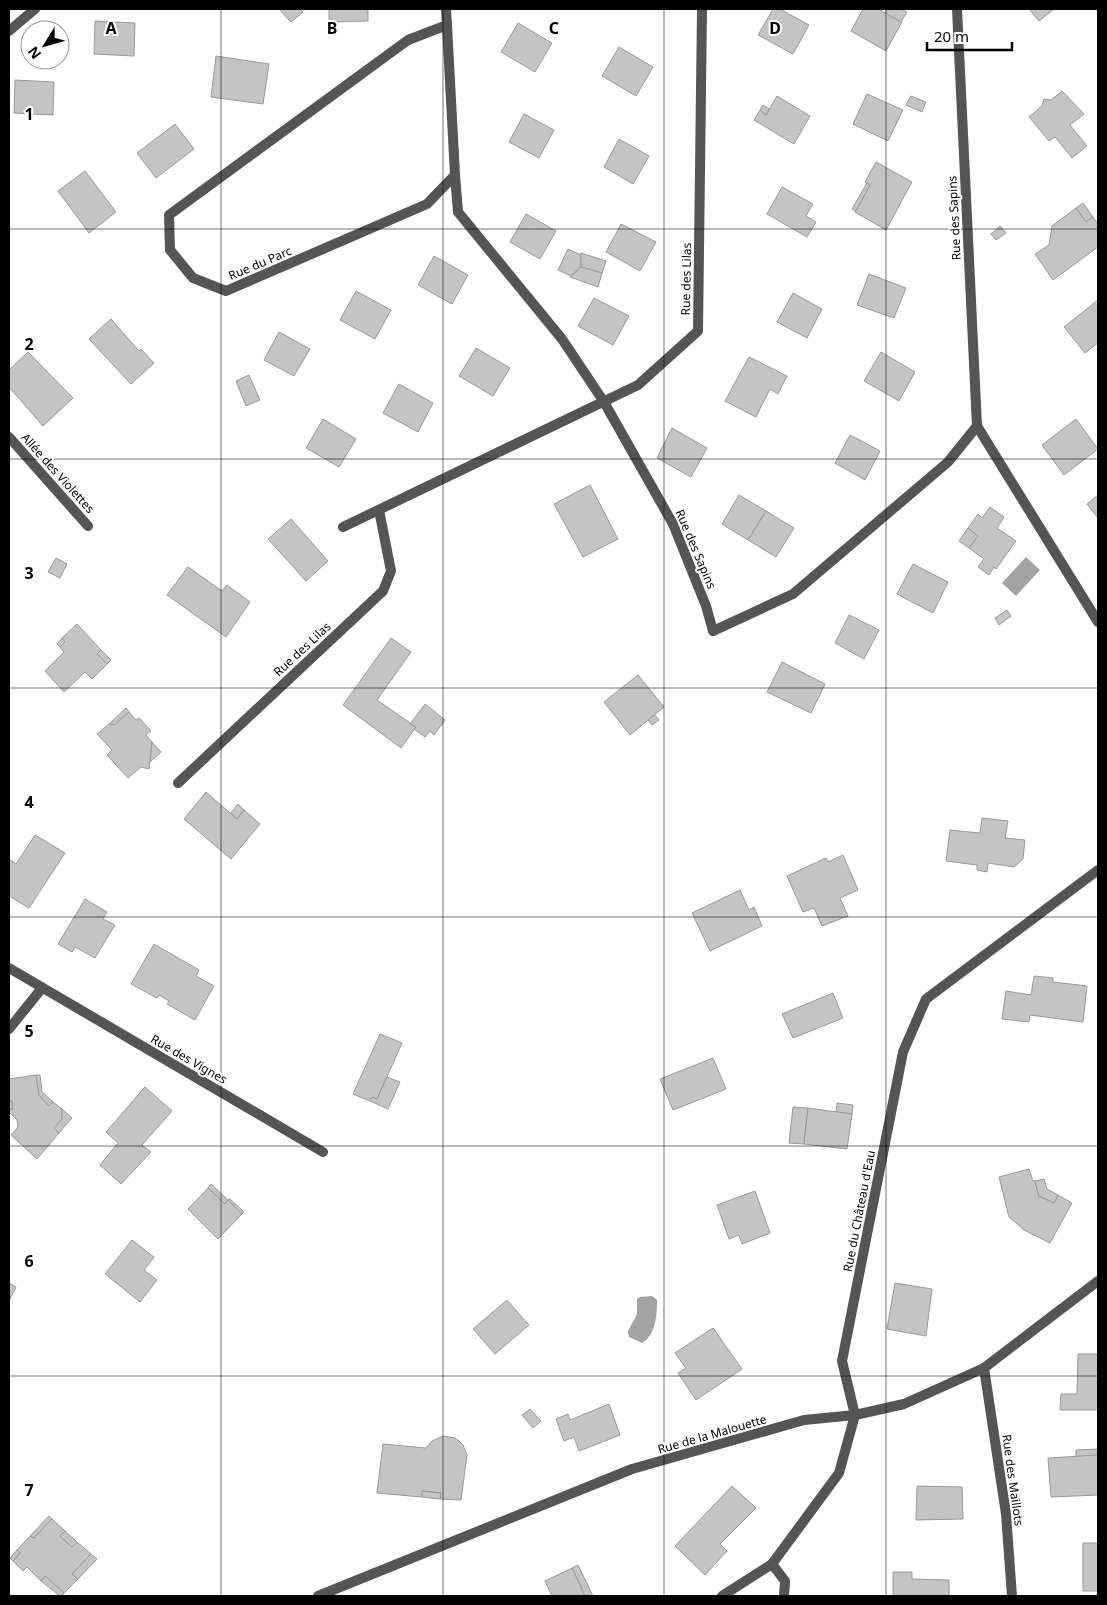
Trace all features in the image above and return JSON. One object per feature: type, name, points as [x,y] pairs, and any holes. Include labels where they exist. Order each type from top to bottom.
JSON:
[{"type":"street","points":[[9,31],[35,9]]},
{"type":"street","points":[[446,9],[455,175]]},
{"type":"street","name":"Rue des Lilas","points":[[343,527],[638,385],[698,331],[702,9]]},
{"type":"street","name":"Rue des Sapins","points":[[957,9],[976,426],[1098,622]]},
{"type":"street","name":"Rue du Parc","points":[[447,25],[408,40],[169,216],[170,250],[193,278],[226,291],[427,204],[455,175]]},
{"type":"street","name":"Rue des Sapins","points":[[455,175],[458,212],[562,338],[604,402],[673,524],[706,606],[713,631],[793,594],[948,462],[976,426]]},
{"type":"street","name":"Allée des Violettes","points":[[9,437],[88,526]]},
{"type":"street","name":"Rue des Lilas","points":[[178,783],[383,591],[391,571],[379,510]]},
{"type":"street","name":"Rue du Château d'Eau","points":[[722,1596],[772,1564],[839,1473],[855,1415],[842,1361],[902,1052],[926,999],[1098,870]]},
{"type":"street","name":"Rue des Vignes","points":[[9,968],[324,1152]]},
{"type":"street","points":[[9,1030],[42,988]]},
{"type":"street","name":"Rue de la Malouette","points":[[318,1596],[632,1469],[804,1420],[855,1415],[904,1404],[984,1368],[1098,1281]]},
{"type":"street","name":"Rue des Maillots","points":[[984,1368],[1006,1514],[1012,1596]]},
{"type":"street","points":[[772,1564],[785,1582],[784,1596]]},
{"type":"shaded area","points":[[1026,557],[1040,570],[1016,596],[1002,583]]},
{"type":"shaded area","points":[[652,1296],[657,1300],[655,1324],[650,1335],[642,1343],[629,1337],[628,1331],[637,1314],[637,1299]]},
{"type":"building","points":[[279,9],[300,9],[303,12],[291,22]]},
{"type":"building","points":[[329,9],[368,9],[368,21],[329,22]]},
{"type":"building","points":[[773,9],[780,9],[809,25],[793,54],[758,35]]},
{"type":"building","points":[[863,9],[878,9],[902,22],[886,51],[851,31]]},
{"type":"building","points":[[887,9],[901,9],[907,12],[901,22],[885,13]]},
{"type":"building","points":[[1029,9],[1054,9],[1039,21]]},
{"type":"building","points":[[95,21],[135,23],[134,56],[94,54]]},
{"type":"building","points":[[518,23],[552,43],[535,72],[501,52]]},
{"type":"building","points":[[619,47],[653,67],[636,96],[602,76]]},
{"type":"building","points":[[216,56],[269,64],[263,104],[211,97]]},
{"type":"building","points":[[15,80],[54,82],[53,115],[14,113]]},
{"type":"building","points":[[1062,91],[1084,114],[1070,125],[1087,146],[1072,158],[1055,137],[1049,141],[1029,117],[1042,106],[1044,99],[1051,100]]},
{"type":"building","points":[[867,94],[903,110],[888,141],[853,124]]},
{"type":"building","points":[[777,96],[810,116],[794,144],[754,120],[760,110],[766,115]]},
{"type":"building","points":[[911,96],[926,102],[922,112],[906,105]]},
{"type":"building","points":[[763,105],[769,109],[766,115],[760,110]]},
{"type":"building","points":[[524,114],[554,130],[539,158],[509,142]]},
{"type":"building","points":[[175,124],[194,149],[156,178],[137,153]]},
{"type":"building","points":[[619,139],[649,156],[633,184],[604,167]]},
{"type":"building","points":[[876,162],[912,182],[886,230],[855,212],[870,185],[865,182]]},
{"type":"building","points":[[85,171],[116,212],[89,233],[58,191]]},
{"type":"building","points":[[867,183],[870,185],[856,211],[852,209]]},
{"type":"building","points":[[782,187],[813,204],[806,216],[816,222],[807,237],[767,214]]},
{"type":"building","points":[[1083,203],[1093,217],[1086,222],[1076,208]]},
{"type":"building","points":[[1076,208],[1086,222],[1093,217],[1098,224],[1098,247],[1053,280],[1035,254],[1049,245],[1052,226]]},
{"type":"building","points":[[526,214],[556,231],[540,259],[510,242]]},
{"type":"building","points":[[621,224],[656,242],[640,271],[606,252]]},
{"type":"building","points":[[1000,226],[1006,233],[996,240],[991,234]]},
{"type":"building","points":[[568,249],[581,255],[581,267],[571,276],[558,270]]},
{"type":"building","points":[[581,253],[606,261],[602,273],[581,267]]},
{"type":"building","points":[[434,256],[468,275],[452,304],[418,285]]},
{"type":"building","points":[[581,267],[602,273],[598,287],[570,277]]},
{"type":"building","points":[[869,274],[906,288],[894,318],[857,305]]},
{"type":"building","points":[[356,291],[391,310],[375,339],[340,320]]},
{"type":"building","points":[[793,293],[822,309],[807,338],[777,322]]},
{"type":"building","points":[[594,298],[629,316],[613,345],[578,326]]},
{"type":"building","points":[[1098,300],[1098,343],[1085,353],[1064,327]]},
{"type":"building","points":[[111,319],[139,351],[141,349],[154,363],[131,384],[89,339]]},
{"type":"building","points":[[279,332],[310,349],[294,376],[264,360]]},
{"type":"building","points":[[476,348],[510,368],[493,396],[459,376]]},
{"type":"building","points":[[28,352],[73,398],[43,426],[9,387],[9,370]]},
{"type":"building","points":[[881,352],[915,372],[899,401],[864,381]]},
{"type":"building","points":[[749,357],[787,376],[778,394],[770,389],[756,417],[725,401]]},
{"type":"building","points":[[249,375],[260,400],[246,406],[236,381]]},
{"type":"building","points":[[399,384],[433,403],[418,432],[383,413]]},
{"type":"building","points":[[323,419],[356,439],[339,467],[306,448]]},
{"type":"building","points":[[1076,419],[1098,449],[1064,475],[1042,445]]},
{"type":"building","points":[[672,428],[707,448],[691,477],[657,458]]},
{"type":"building","points":[[850,435],[880,451],[865,480],[835,463]]},
{"type":"building","points":[[590,485],[618,539],[583,557],[554,504]]},
{"type":"building","points":[[739,495],[766,511],[748,540],[722,524]]},
{"type":"building","points":[[1098,495],[1098,518],[1087,504]]},
{"type":"building","points":[[990,507],[1004,517],[997,528],[1016,541],[996,569],[994,567],[989,575],[978,567],[984,559],[969,548],[978,536],[968,528],[978,514],[982,518]]},
{"type":"building","points":[[766,511],[794,528],[776,557],[748,540]]},
{"type":"building","points":[[291,519],[328,561],[306,581],[268,539]]},
{"type":"building","points":[[968,528],[978,536],[969,548],[959,541]]},
{"type":"building","points":[[56,558],[67,564],[60,578],[48,572]]},
{"type":"building","points":[[913,564],[948,582],[933,613],[897,594]]},
{"type":"building","points":[[188,567],[222,591],[227,585],[250,602],[226,637],[167,595]]},
{"type":"building","points":[[1007,610],[1011,616],[999,625],[995,618]]},
{"type":"building","points":[[849,615],[879,630],[864,659],[835,643]]},
{"type":"building","points":[[77,624],[101,650],[97,654],[107,664],[92,679],[85,672],[64,692],[45,671],[64,652],[60,647],[65,642],[62,638]]},
{"type":"building","points":[[62,638],[65,642],[60,647],[57,644]]},
{"type":"building","points":[[391,638],[411,652],[377,700],[416,727],[401,748],[343,705]]},
{"type":"building","points":[[101,650],[111,660],[107,664],[97,654]]},
{"type":"building","points":[[782,662],[825,684],[811,713],[767,692]]},
{"type":"building","points":[[638,675],[664,707],[630,735],[604,702]]},
{"type":"building","points":[[425,704],[445,720],[434,735],[430,731],[425,737],[414,729],[416,727],[410,724]]},
{"type":"building","points":[[126,708],[129,712],[114,725],[109,724]]},
{"type":"building","points":[[129,712],[136,720],[139,718],[151,731],[146,735],[152,742],[149,769],[141,767],[128,778],[107,755],[112,750],[97,734],[109,724],[114,725]]},
{"type":"building","points":[[655,715],[659,720],[652,725],[648,720]]},
{"type":"building","points":[[152,742],[161,752],[150,762]]},
{"type":"building","points":[[206,792],[237,819],[244,810],[260,824],[231,859],[184,819]]},
{"type":"building","points":[[238,804],[244,810],[237,819],[231,813]]},
{"type":"building","points":[[982,818],[1008,821],[1005,838],[1025,840],[1023,859],[1014,867],[988,863],[987,872],[977,870],[977,865],[946,861],[950,830],[980,833]]},
{"type":"building","points":[[35,835],[65,853],[29,908],[9,896],[9,859],[16,864]]},
{"type":"building","points":[[843,855],[858,890],[840,898],[848,916],[822,926],[814,908],[803,912],[787,876],[826,858],[828,862]]},
{"type":"building","points":[[740,890],[749,910],[754,907],[762,926],[710,951],[692,913]]},
{"type":"building","points":[[85,899],[107,912],[103,919],[115,925],[95,958],[75,947],[72,952],[58,944]]},
{"type":"building","points":[[154,944],[199,970],[196,976],[214,986],[195,1020],[167,1004],[169,1001],[159,995],[157,998],[131,984]]},
{"type":"building","points":[[1034,976],[1053,978],[1053,982],[1087,986],[1083,1022],[1030,1015],[1029,1022],[1002,1019],[1006,991],[1031,995]]},
{"type":"building","points":[[833,993],[843,1018],[793,1038],[782,1014]]},
{"type":"building","points":[[380,1034],[402,1043],[377,1099],[372,1097],[370,1101],[353,1094]]},
{"type":"building","points":[[713,1058],[726,1089],[673,1110],[660,1079]]},
{"type":"building","points":[[36,1075],[39,1095],[49,1106],[53,1102],[62,1109],[62,1119],[54,1128],[59,1133],[37,1159],[11,1135],[18,1127],[17,1120],[9,1112],[9,1109],[13,1109],[12,1101],[9,1101],[9,1079]]},
{"type":"building","points":[[36,1075],[40,1075],[42,1092],[53,1102],[49,1106],[39,1095]]},
{"type":"building","points":[[387,1077],[400,1082],[388,1109],[370,1101],[372,1097],[377,1099]]},
{"type":"building","points":[[145,1087],[172,1111],[142,1145],[151,1152],[121,1184],[100,1165],[118,1143],[106,1132]]},
{"type":"building","points":[[9,1101],[12,1101],[13,1109],[9,1109]]},
{"type":"building","points":[[837,1103],[853,1105],[852,1114],[836,1112]]},
{"type":"building","points":[[793,1107],[808,1108],[804,1144],[789,1143]]},
{"type":"building","points":[[808,1108],[852,1114],[847,1149],[804,1144]]},
{"type":"building","points":[[62,1109],[72,1118],[59,1133],[54,1128],[62,1119]]},
{"type":"building","points":[[1029,1169],[1039,1196],[1054,1203],[1058,1195],[1072,1203],[1050,1243],[1024,1230],[1009,1217],[999,1177]]},
{"type":"building","points":[[1044,1179],[1047,1189],[1058,1195],[1054,1203],[1039,1196],[1035,1181]]},
{"type":"building","points":[[211,1184],[228,1200],[225,1204],[208,1188]]},
{"type":"building","points":[[208,1188],[225,1204],[228,1200],[242,1214],[218,1239],[188,1209]]},
{"type":"building","points":[[755,1191],[770,1233],[742,1244],[739,1235],[729,1239],[717,1205]]},
{"type":"building","points":[[230,1199],[244,1212],[242,1214],[228,1200]]},
{"type":"building","points":[[132,1240],[154,1257],[144,1270],[157,1280],[140,1302],[105,1274]]},
{"type":"building","points":[[9,1283],[16,1287],[9,1301]]},
{"type":"building","points":[[895,1283],[932,1289],[926,1336],[887,1329]]},
{"type":"building","points":[[507,1300],[529,1325],[495,1354],[473,1329]]},
{"type":"building","points":[[713,1328],[742,1369],[696,1400],[678,1373],[686,1368],[675,1353]]},
{"type":"building","points":[[1078,1354],[1098,1354],[1098,1410],[1060,1410],[1061,1394],[1077,1394]]},
{"type":"building","points":[[609,1404],[620,1435],[579,1451],[574,1437],[564,1441],[556,1419],[568,1414],[570,1420]]},
{"type":"building","points":[[530,1409],[541,1421],[533,1428],[522,1415]]},
{"type":"building","points":[[443,1436],[455,1438],[459,1441],[467,1455],[461,1500],[440,1499],[441,1493],[422,1491],[422,1497],[377,1493],[383,1444],[426,1448],[432,1441]]},
{"type":"building","points":[[1098,1449],[1098,1455],[1076,1457],[1076,1450]]},
{"type":"building","points":[[1098,1455],[1098,1495],[1051,1497],[1048,1458]]},
{"type":"building","points":[[732,1486],[756,1508],[720,1544],[727,1551],[705,1575],[675,1546]]},
{"type":"building","points":[[917,1486],[962,1487],[963,1519],[916,1520]]},
{"type":"building","points":[[422,1491],[441,1493],[440,1499],[422,1497]]},
{"type":"building","points":[[49,1516],[52,1519],[34,1538],[30,1536]]},
{"type":"building","points":[[52,1519],[65,1531],[60,1536],[72,1547],[77,1542],[91,1554],[72,1574],[78,1579],[64,1593],[45,1576],[41,1581],[27,1567],[23,1571],[13,1561],[20,1553],[17,1550],[30,1536],[34,1538]]},
{"type":"building","points":[[65,1531],[77,1542],[72,1547],[60,1536]]},
{"type":"building","points":[[1083,1543],[1098,1543],[1098,1591],[1083,1591]]},
{"type":"building","points":[[17,1550],[20,1553],[13,1561],[10,1558]]},
{"type":"building","points":[[91,1554],[97,1559],[78,1579],[72,1574]]},
{"type":"building","points":[[578,1565],[593,1596],[585,1596],[572,1568]]},
{"type":"building","points":[[572,1568],[585,1596],[552,1596],[545,1581]]},
{"type":"building","points":[[893,1572],[912,1572],[912,1579],[949,1580],[949,1596],[893,1596]]},
{"type":"building","points":[[45,1576],[64,1593],[62,1596],[41,1581]]}]
